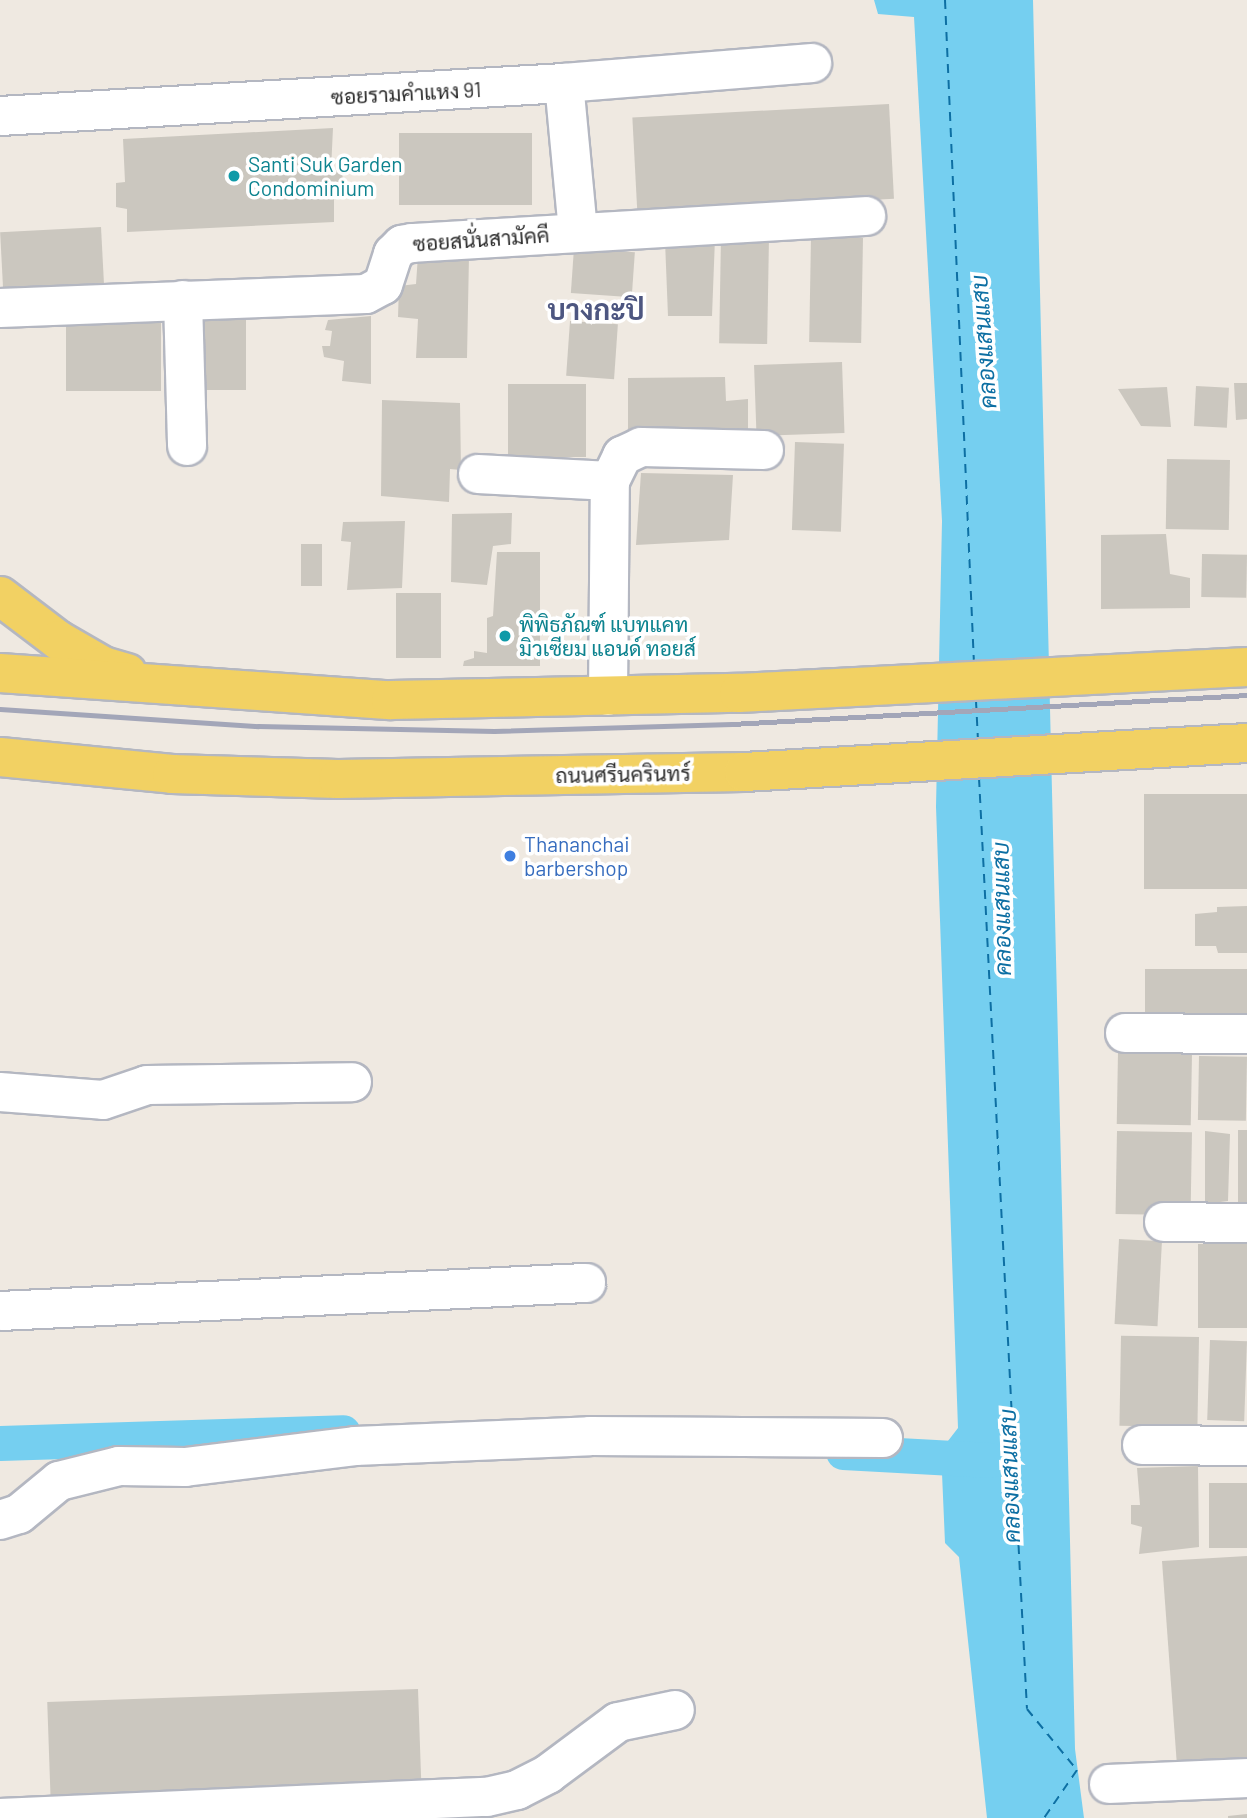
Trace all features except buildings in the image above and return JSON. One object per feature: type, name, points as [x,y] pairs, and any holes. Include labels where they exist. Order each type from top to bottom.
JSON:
[{"type":"main road","points":[[0,596],[58,640],[103,666],[169,686]]},
{"type":"main road","points":[[0,673],[391,700],[738,693],[1247,667]]},
{"type":"main road","name":"ถนนศรีนครินทร์","points":[[3,758],[172,774],[338,779],[744,772],[1247,743]]},
{"type":"street","name":"ซอยรามคำแหง 91","points":[[0,116],[565,83],[812,63]]},
{"type":"street","points":[[565,83],[578,232]]},
{"type":"street","name":"ซอยสนั่นสามัคคี","points":[[0,308],[366,294],[383,285],[393,254],[402,245],[866,216]]},
{"type":"street","points":[[183,300],[187,446]]},
{"type":"street","points":[[608,696],[610,481],[622,456],[641,447],[764,450]]},
{"type":"street","points":[[478,474],[610,481]]},
{"type":"street","points":[[1125,1033],[1247,1034]]},
{"type":"street","points":[[0,1092],[103,1100],[147,1085],[352,1082]]},
{"type":"street","points":[[1164,1222],[1247,1223]]},
{"type":"street","points":[[0,1311],[586,1283]]},
{"type":"street","points":[[0,1520],[19,1514],[59,1481],[119,1466],[185,1467],[355,1446],[590,1436],[883,1438]]},
{"type":"street","points":[[1142,1445],[1247,1446]]},
{"type":"street","points":[[0,1818],[487,1797],[517,1790],[548,1774],[618,1722],[675,1710]]},
{"type":"street","points":[[1109,1784],[1247,1778]]},
{"type":"water","name":"คลองแสนแสบ","points":[[874,0],[1033,0],[1075,1749],[1084,1818],[987,1818],[959,1557],[945,1543],[941,1450],[958,1428],[936,807],[942,521],[914,17],[878,14]]},
{"type":"waterway","points":[[0,1443],[343,1432]]},
{"type":"waterway","name":"คลองแสนแสบ","points":[[843,1452],[990,1460]]},
{"type":"ferry route","points":[[945,0],[974,664]]},
{"type":"ferry route","points":[[976,701],[978,741]]},
{"type":"ferry route","points":[[979,778],[1027,1709],[1077,1770],[1044,1818]]},
{"type":"railway","points":[[0,709],[258,726],[494,731],[732,724],[1247,695]]},
{"type":"place","name":"Santi Suk Garden Condominium","points":[[234,176]]},
{"type":"place","name":"พิพิธภัณฑ์ แบทแคท มิวเซียม แอนด์ ทอยส์","points":[[505,636]]},
{"type":"place","name":"Thananchai barbershop","points":[[510,856]]},
{"type":"district","name":"บางกะปิ","points":[[596,309]]}]
